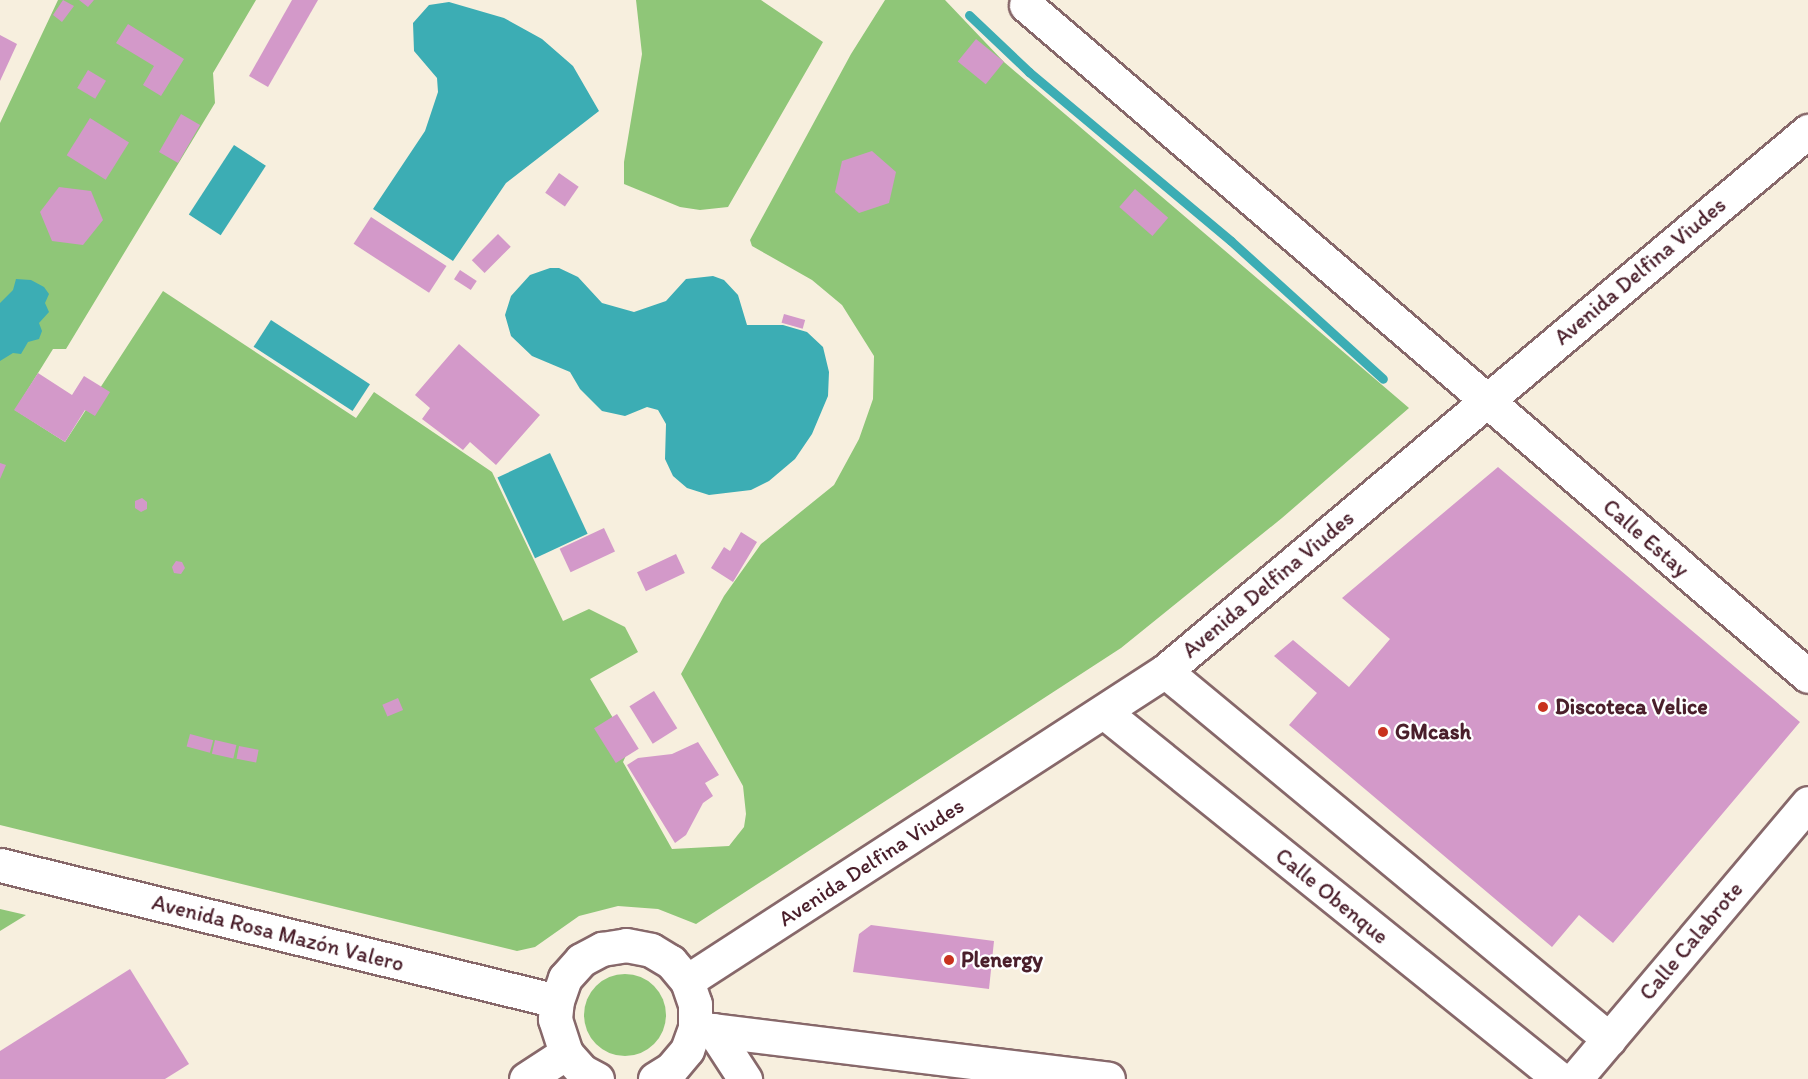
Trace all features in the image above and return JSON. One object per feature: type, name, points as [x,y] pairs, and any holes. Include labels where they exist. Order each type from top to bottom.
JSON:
[{"type":"street","name":"Calle Estay","points":[[1026,5],[1808,676]]},
{"type":"street","name":"Avenida Delfina Viudes","points":[[687,981],[1165,671],[1808,131]]},
{"type":"street","points":[[1165,671],[1609,1039]]},
{"type":"street","name":"Calle Obenque","points":[[1104,712],[1560,1079]]},
{"type":"street","name":"Calle Calabrote","points":[[1575,1079],[1808,803]]},
{"type":"street","name":"Avenida Rosa Mazón Valero","points":[[0,865],[556,1001]]},
{"type":"street","points":[[597,1079],[582,1071],[566,1053],[555,1019],[556,1001],[570,972],[581,960],[602,949],[626,945],[651,950],[671,962],[687,981],[704,1029],[745,1079]]},
{"type":"street","points":[[655,1079],[671,1069],[704,1029]]},
{"type":"street","points":[[704,1029],[1108,1079]]},
{"type":"street","points":[[526,1079],[566,1053]]},
{"type":"green space","points":[[58,0],[256,0],[213,73],[215,103],[66,349],[53,349],[15,410],[65,442],[163,291],[356,418],[374,392],[492,472],[563,621],[589,609],[625,627],[638,652],[590,679],[630,747],[623,762],[672,849],[729,846],[744,827],[746,814],[743,786],[681,674],[724,596],[761,544],[834,485],[859,439],[873,399],[874,356],[842,305],[812,280],[752,246],[750,240],[851,54],[885,0],[945,0],[1004,62],[1409,408],[1282,518],[1121,648],[696,924],[658,909],[618,906],[579,916],[535,947],[517,951],[0,825],[0,123]]},
{"type":"green space","points":[[636,0],[761,0],[823,42],[728,207],[700,210],[680,207],[624,184],[624,162],[642,54]]},
{"type":"green space","points":[[0,909],[26,915],[0,931]]},
{"type":"green space","points":[[617,974],[633,974],[648,981],[659,992],[666,1007],[663,1031],[654,1044],[633,1056],[617,1056],[602,1049],[591,1038],[584,1023],[584,1007],[591,992],[602,981]]},
{"type":"water","points":[[449,2],[504,18],[542,39],[573,66],[599,111],[506,183],[453,261],[373,209],[425,131],[438,92],[437,78],[414,51],[413,23],[429,5]]},
{"type":"water","points":[[234,145],[266,166],[221,235],[189,215]]},
{"type":"water","points":[[550,268],[559,268],[578,277],[602,303],[634,312],[666,301],[686,279],[713,276],[724,280],[738,295],[747,325],[783,325],[807,332],[823,347],[829,372],[828,396],[812,434],[795,459],[769,481],[751,490],[709,495],[687,488],[673,476],[665,459],[666,424],[658,410],[647,407],[625,416],[602,411],[580,389],[570,372],[532,356],[511,336],[505,315],[511,296],[530,275]]},
{"type":"water","points":[[16,279],[31,280],[44,287],[49,294],[45,303],[49,312],[39,323],[42,331],[39,339],[28,342],[21,354],[13,353],[0,361],[0,303],[13,290]]},
{"type":"water","points":[[271,320],[370,384],[353,411],[254,347]]},
{"type":"water","points":[[550,453],[588,534],[535,558],[497,478]]},
{"type":"building","points":[[63,0],[74,6],[62,22],[53,15]]},
{"type":"building","points":[[79,0],[94,0],[88,7]]},
{"type":"building","points":[[292,0],[318,0],[268,87],[249,76]]},
{"type":"building","points":[[128,24],[184,59],[161,96],[143,85],[154,66],[116,43]]},
{"type":"building","points":[[0,35],[17,44],[0,81]]},
{"type":"building","points":[[976,39],[1004,62],[986,84],[958,62]]},
{"type":"building","points":[[88,70],[106,81],[95,99],[77,88]]},
{"type":"building","points":[[181,114],[200,125],[178,163],[159,152]]},
{"type":"building","points":[[90,118],[129,142],[106,180],[67,155]]},
{"type":"building","points":[[872,151],[896,172],[889,203],[859,213],[835,192],[842,161]]},
{"type":"building","points":[[559,173],[579,187],[565,206],[545,193]]},
{"type":"building","points":[[59,187],[91,191],[103,220],[83,245],[52,241],[40,212]]},
{"type":"building","points":[[1135,189],[1168,218],[1152,236],[1119,207]]},
{"type":"building","points":[[371,217],[446,266],[429,293],[354,244]]},
{"type":"building","points":[[498,234],[511,247],[485,273],[472,260]]},
{"type":"building","points":[[460,270],[477,281],[471,290],[454,279]]},
{"type":"building","points":[[784,314],[805,320],[803,329],[782,323]]},
{"type":"building","points":[[459,344],[540,415],[496,465],[470,442],[463,450],[422,419],[430,408],[415,395]]},
{"type":"building","points":[[38,373],[72,395],[84,376],[110,392],[95,416],[85,410],[65,442],[14,410]]},
{"type":"building","points":[[0,463],[6,465],[0,479]]},
{"type":"building","name":"Discoteca Velice","points":[[1498,467],[1800,722],[1613,943],[1579,915],[1552,947],[1289,725],[1317,693],[1274,656],[1293,640],[1349,687],[1390,639],[1342,598]]},
{"type":"building","points":[[142,498],[147,502],[147,509],[141,512],[135,508],[135,501]]},
{"type":"building","points":[[604,528],[615,552],[571,572],[560,549]]},
{"type":"building","points":[[741,532],[757,542],[733,582],[711,568],[724,547],[730,551]]},
{"type":"building","points":[[676,554],[685,573],[646,591],[637,572]]},
{"type":"building","points":[[176,561],[182,562],[185,568],[181,574],[174,573],[172,567]]},
{"type":"building","points":[[654,691],[677,728],[653,744],[629,706]]},
{"type":"building","points":[[398,698],[403,710],[387,717],[382,705]]},
{"type":"building","points":[[617,714],[639,749],[616,763],[594,728]]},
{"type":"building","points":[[190,734],[213,740],[210,753],[187,747]]},
{"type":"building","points":[[215,740],[236,745],[233,759],[212,754]]},
{"type":"building","points":[[698,742],[719,775],[705,783],[713,796],[703,803],[686,835],[675,843],[627,765],[638,758],[672,754]]},
{"type":"building","points":[[239,746],[259,750],[256,763],[237,759]]},
{"type":"building","points":[[871,925],[994,941],[989,989],[853,972],[859,934]]},
{"type":"building","points":[[130,969],[189,1064],[165,1079],[0,1079],[0,1051]]},
{"type":"waterway","points":[[969,15],[1029,72],[1231,241],[1383,379]]},
{"type":"place","name":"Discoteca Velice","points":[[1543,707]]},
{"type":"place","name":"GMcash","points":[[1383,732]]},
{"type":"place","name":"Plenergy","points":[[949,960]]}]
